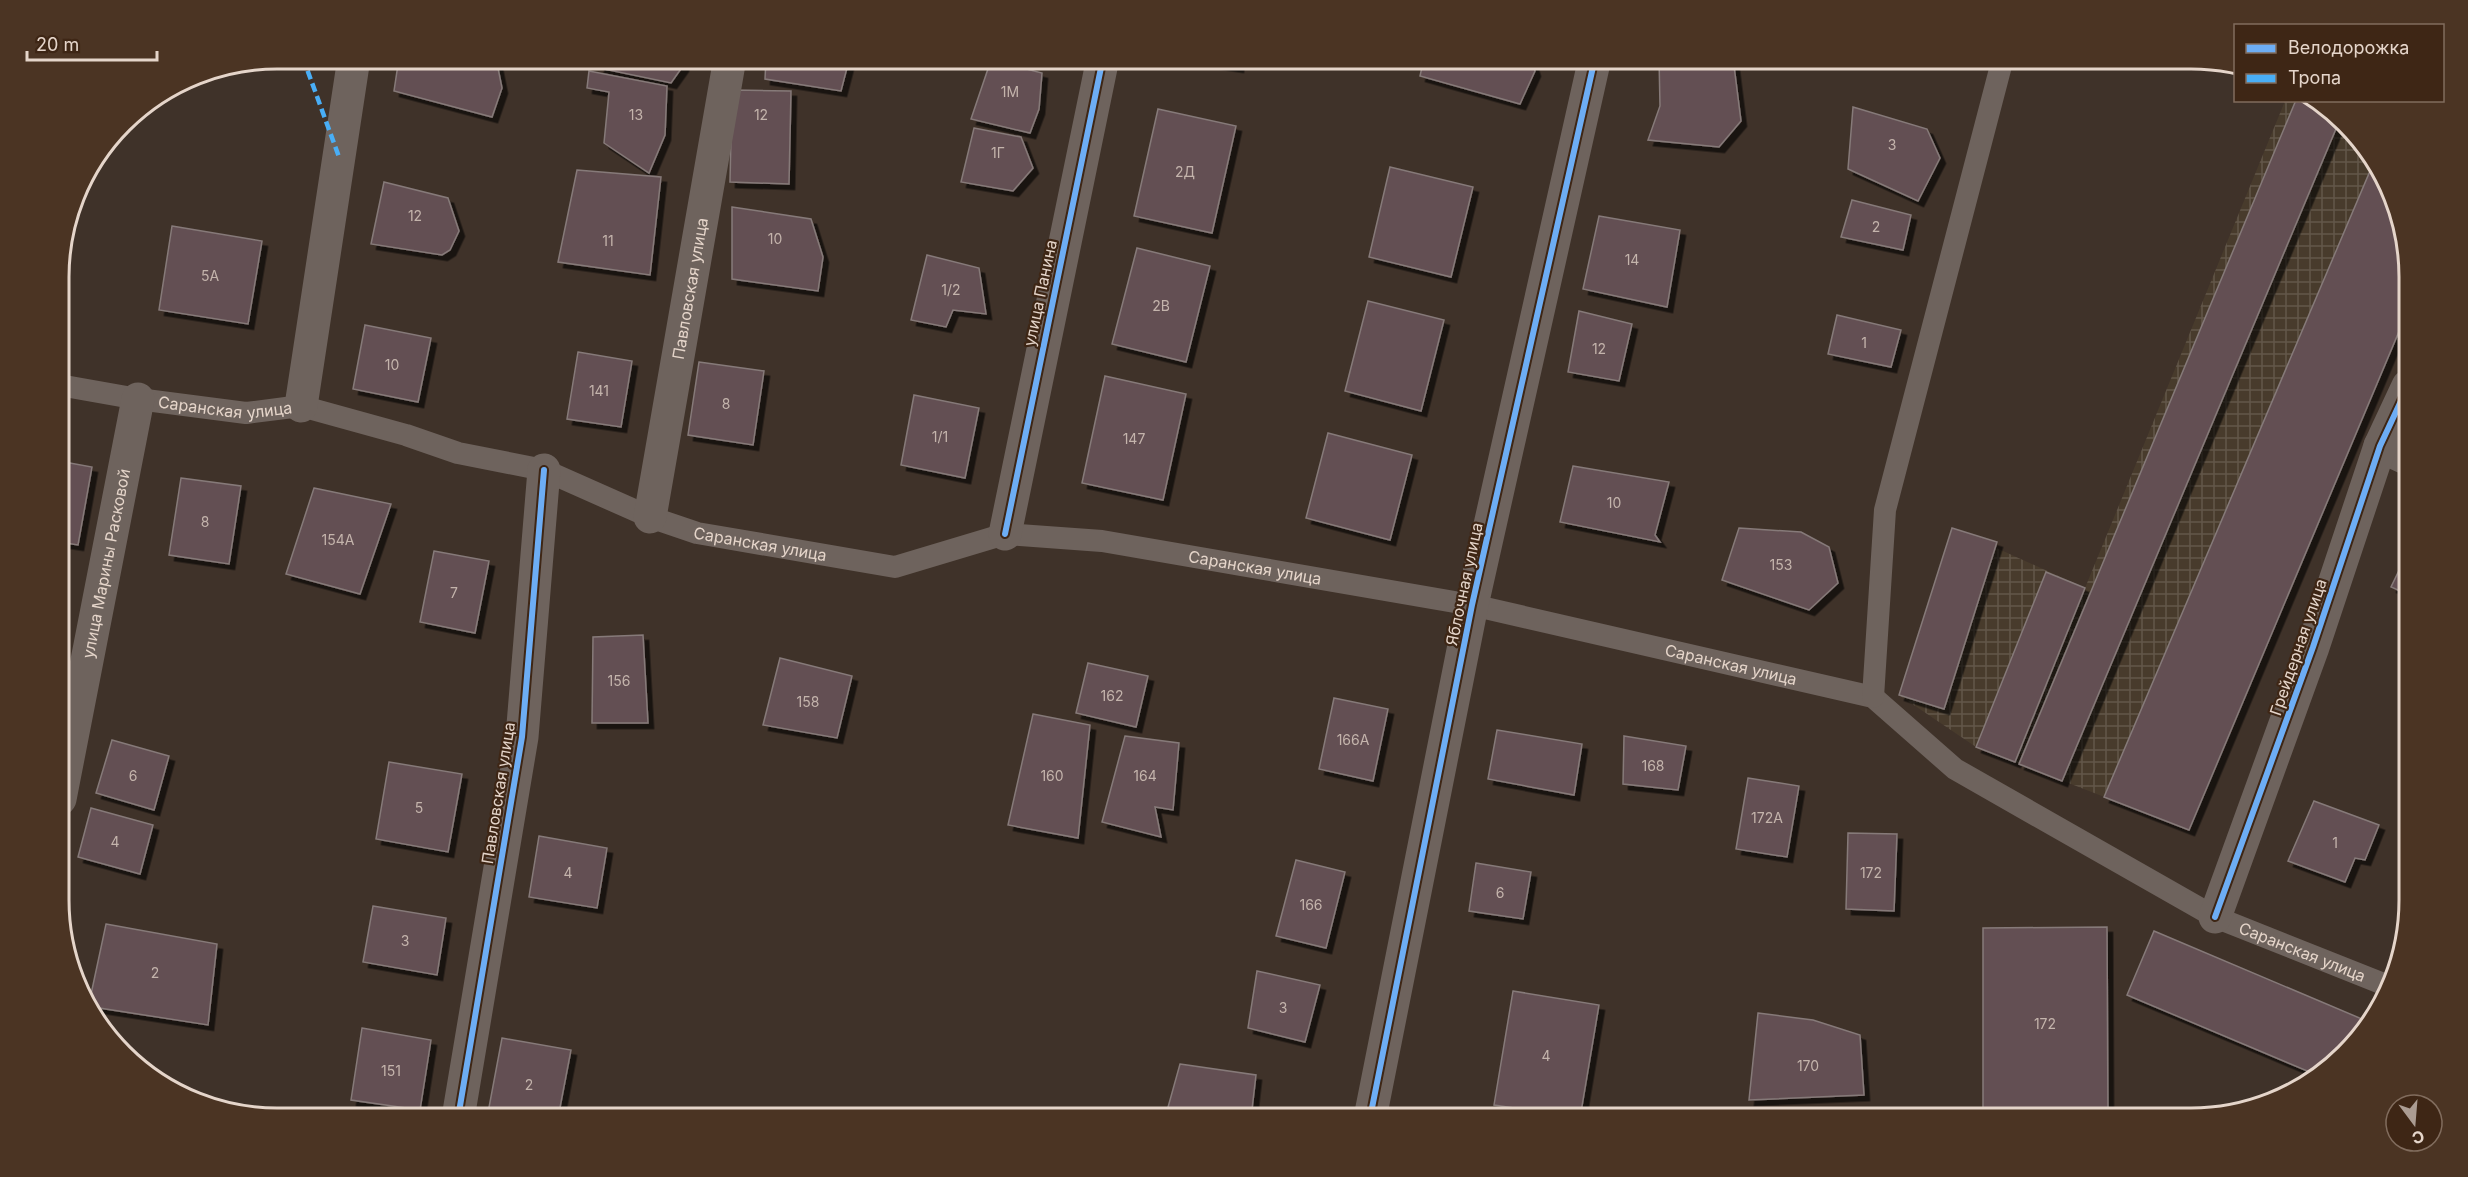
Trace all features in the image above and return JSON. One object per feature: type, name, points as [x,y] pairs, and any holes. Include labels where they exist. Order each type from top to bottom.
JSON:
[{"type":"street","points":[[301,406],[352,69]]},
{"type":"street","name":"Павловская улица","points":[[650,517],[728,69]]},
{"type":"street","name":"улица Панина","points":[[1005,534],[1101,69]]},
{"type":"street","name":"Яблочная улица","points":[[1372,1108],[1472,605],[1593,69]]},
{"type":"street","name":"улица Марины Расковой","points":[[69,753],[138,399]]},
{"type":"street","name":"Грейдерная улица","points":[[2215,917],[2313,647],[2394,452],[2399,428]]},
{"type":"street","name":"Павловская улица","points":[[460,1108],[522,737],[544,470]]},
{"type":"lane","points":[[1873,697],[1885,510],[2000,69]]},
{"type":"lane","name":"Саранская улица","points":[[69,387],[138,399],[246,413],[301,406],[406,435],[458,453],[544,470],[650,517],[697,533],[895,567],[1005,534],[1102,541],[1472,605],[1873,697],[1955,769],[2215,917],[2381,983]]},
{"type":"shaded area","points":[[2285,102],[2303,102],[2338,130],[2356,150],[2371,173],[2392,223],[2399,274],[2189,830],[1976,747],[1899,695],[1952,528],[2085,588]]},
{"type":"building","points":[[397,69],[498,69],[502,88],[492,117],[394,91]]},
{"type":"building","points":[[604,69],[681,69],[671,83]]},
{"type":"building","points":[[765,69],[847,69],[841,91],[765,79]]},
{"type":"building","points":[[988,69],[1026,69],[1042,73],[1039,109],[1030,133],[971,119]]},
{"type":"building","points":[[1422,69],[1534,69],[1535,71],[1520,104],[1420,76]]},
{"type":"building","points":[[1659,69],[1734,69],[1741,121],[1719,147],[1648,140],[1660,106]]},
{"type":"building","points":[[589,71],[667,86],[665,135],[649,173],[604,143],[609,92],[587,88]]},
{"type":"building","points":[[732,90],[791,91],[789,184],[730,182]]},
{"type":"building","points":[[2295,102],[2303,102],[2336,128],[2062,781],[2019,764]]},
{"type":"building","points":[[1853,107],[1927,129],[1940,158],[1918,201],[1848,169]]},
{"type":"building","points":[[1158,109],[1236,126],[1212,233],[1134,216]]},
{"type":"building","points":[[974,128],[1021,137],[1033,168],[1013,191],[961,182]]},
{"type":"building","points":[[1390,167],[1473,187],[1451,277],[1369,257]]},
{"type":"building","points":[[577,170],[661,177],[650,275],[558,262]]},
{"type":"building","points":[[2370,171],[2383,197],[2392,223],[2397,250],[2399,331],[2189,830],[2104,797]]},
{"type":"building","points":[[384,182],[448,198],[459,231],[450,250],[442,255],[371,244]]},
{"type":"building","points":[[1852,200],[1911,215],[1903,250],[1841,237]]},
{"type":"building","points":[[732,207],[811,219],[823,257],[818,291],[732,279]]},
{"type":"building","points":[[1599,216],[1680,230],[1667,307],[1583,289]]},
{"type":"building","points":[[172,226],[262,241],[248,324],[159,310]]},
{"type":"building","points":[[1137,248],[1210,266],[1186,362],[1112,344]]},
{"type":"building","points":[[927,255],[979,268],[986,314],[953,310],[946,327],[911,320]]},
{"type":"building","points":[[1368,301],[1444,320],[1421,411],[1345,391]]},
{"type":"building","points":[[1579,311],[1632,324],[1619,381],[1568,372]]},
{"type":"building","points":[[1837,315],[1901,330],[1891,367],[1828,354]]},
{"type":"building","points":[[365,325],[431,338],[418,402],[353,389]]},
{"type":"building","points":[[578,352],[632,361],[621,427],[567,419]]},
{"type":"building","points":[[699,362],[764,371],[753,445],[688,435]]},
{"type":"building","points":[[1105,376],[1186,394],[1163,500],[1082,483]]},
{"type":"building","points":[[914,395],[979,408],[965,478],[901,465]]},
{"type":"building","points":[[1328,433],[1412,455],[1390,540],[1306,518]]},
{"type":"building","points":[[69,463],[92,467],[78,545],[69,544]]},
{"type":"building","points":[[1573,466],[1669,482],[1655,535],[1660,542],[1560,522]]},
{"type":"building","points":[[181,478],[241,486],[229,564],[169,555]]},
{"type":"building","points":[[314,488],[391,504],[360,594],[286,574]]},
{"type":"building","points":[[1739,528],[1801,532],[1829,547],[1838,583],[1809,610],[1722,580]]},
{"type":"building","points":[[1952,528],[1997,542],[1944,709],[1899,695]]},
{"type":"building","points":[[434,551],[489,561],[475,633],[420,622]]},
{"type":"building","points":[[2399,571],[2399,591],[2391,587]]},
{"type":"building","points":[[2046,572],[2085,588],[2015,762],[1976,747]]},
{"type":"building","points":[[643,635],[648,723],[592,723],[593,637]]},
{"type":"building","points":[[780,658],[852,676],[837,738],[763,725]]},
{"type":"building","points":[[1088,663],[1148,676],[1136,727],[1076,713]]},
{"type":"building","points":[[1334,698],[1388,709],[1373,781],[1319,769]]},
{"type":"building","points":[[1033,714],[1090,725],[1078,838],[1008,825]]},
{"type":"building","points":[[1497,730],[1582,744],[1574,795],[1488,779]]},
{"type":"building","points":[[1125,736],[1179,743],[1173,810],[1155,807],[1161,837],[1102,822]]},
{"type":"building","points":[[1624,736],[1686,746],[1678,790],[1623,784]]},
{"type":"building","points":[[112,740],[169,756],[154,810],[96,793]]},
{"type":"building","points":[[389,762],[462,774],[448,852],[376,839]]},
{"type":"building","points":[[1748,778],[1799,786],[1787,857],[1736,849]]},
{"type":"building","points":[[2314,801],[2379,825],[2365,860],[2355,858],[2345,882],[2288,861]]},
{"type":"building","points":[[91,808],[153,825],[140,874],[78,857]]},
{"type":"building","points":[[1848,833],[1897,834],[1894,911],[1846,909]]},
{"type":"building","points":[[539,836],[607,848],[597,908],[529,897]]},
{"type":"building","points":[[1296,860],[1345,872],[1326,948],[1276,936]]},
{"type":"building","points":[[1476,863],[1531,872],[1523,919],[1469,911]]},
{"type":"building","points":[[373,906],[446,918],[437,975],[363,962]]},
{"type":"building","points":[[106,924],[217,944],[208,1025],[100,1008],[91,993]]},
{"type":"building","points":[[2107,927],[2108,1108],[1983,1108],[1983,928]]},
{"type":"building","points":[[2154,931],[2361,1019],[2338,1047],[2308,1071],[2127,995]]},
{"type":"building","points":[[1257,971],[1320,985],[1305,1042],[1248,1028]]},
{"type":"building","points":[[1513,991],[1599,1005],[1582,1108],[1514,1108],[1494,1105]]},
{"type":"building","points":[[1758,1013],[1813,1020],[1860,1035],[1864,1095],[1749,1100]]},
{"type":"building","points":[[362,1028],[431,1040],[420,1108],[351,1100]]},
{"type":"building","points":[[502,1038],[571,1050],[560,1108],[489,1108]]},
{"type":"building","points":[[1180,1064],[1256,1075],[1252,1108],[1168,1108]]},
{"type":"marked path","points":[[307,69],[339,157]]},
{"type":"cycle path","points":[[1005,534],[1101,69]]},
{"type":"cycle path","points":[[1372,1108],[1472,605],[1593,69]]},
{"type":"cycle path","points":[[2215,917],[2313,647],[2380,446],[2399,405]]},
{"type":"cycle path","points":[[460,1108],[522,737],[544,470]]}]
